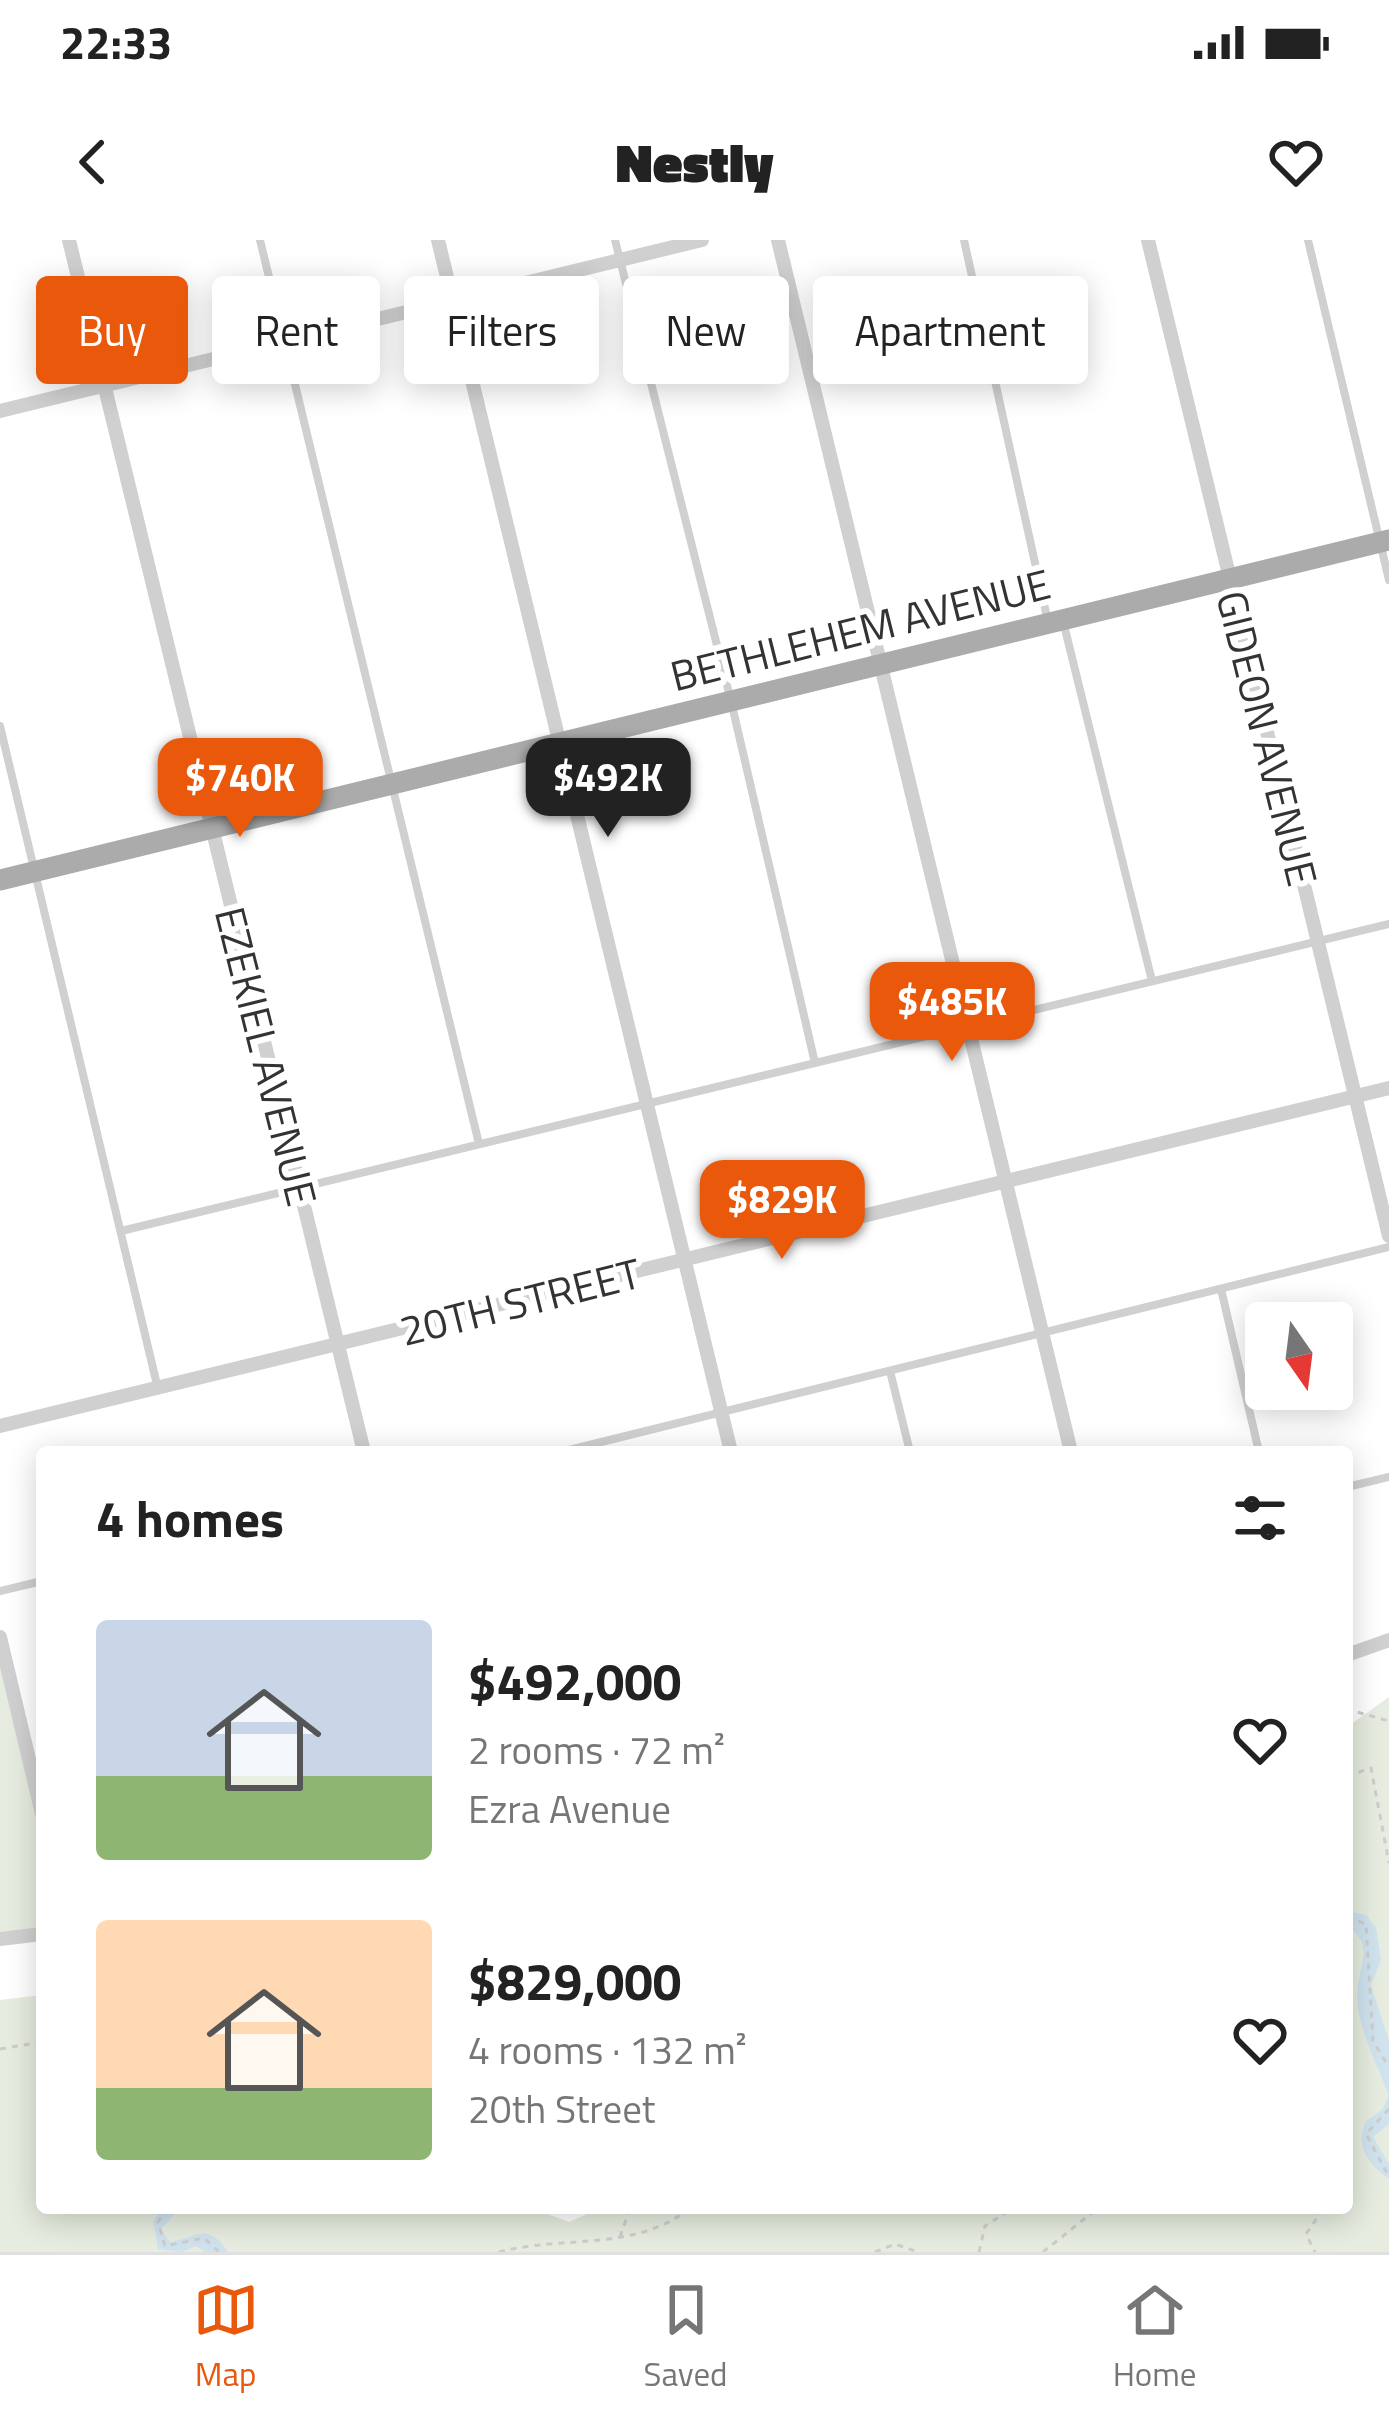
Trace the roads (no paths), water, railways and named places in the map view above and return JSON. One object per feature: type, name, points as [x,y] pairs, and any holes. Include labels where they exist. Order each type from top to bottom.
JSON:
[{"type":"main road","name":"BETHLEHEM AVENUE","points":[[0,880],[1384,541]]},
{"type":"street","name":"EZEKIEL AVENUE","points":[[69,240],[363,1446]]},
{"type":"street","points":[[438,240],[447,276]]},
{"type":"street","points":[[555,276],[702,240]]},
{"type":"street","points":[[778,240],[1070,1446]]},
{"type":"street","name":"GIDEON AVENUE","points":[[1148,240],[1389,1236]]},
{"type":"street","points":[[0,411],[212,360]]},
{"type":"street","points":[[473,384],[730,1446]]},
{"type":"street","name":"20TH STREET","points":[[0,1426],[1389,1088]]},
{"type":"street","points":[[0,1637],[36,1789]]},
{"type":"street","points":[[1353,1652],[1389,1640]]},
{"type":"street","points":[[0,1939],[36,1935]]},
{"type":"lane","points":[[260,240],[268,276]]},
{"type":"lane","points":[[615,240],[731,700],[815,1063]]},
{"type":"lane","points":[[964,240],[1055,621],[1152,981]]},
{"type":"lane","points":[[1308,240],[1384,541],[1389,580]]},
{"type":"lane","points":[[294,384],[479,1144]]},
{"type":"lane","points":[[0,726],[158,1389]]},
{"type":"lane","points":[[121,1231],[1389,923]]},
{"type":"lane","points":[[585,1446],[1389,1247]]},
{"type":"lane","points":[[1221,1289],[1258,1446]]},
{"type":"lane","points":[[890,1371],[909,1446]]},
{"type":"lane","points":[[1353,1486],[1389,1477]]},
{"type":"lane","points":[[0,1591],[36,1582]]},
{"type":"water","points":[[1353,1912],[1366,1915],[1376,1928],[1381,1960],[1371,1985],[1389,2041],[1389,2096],[1360,2020],[1357,1995],[1363,1948]]},
{"type":"water","points":[[1389,2096],[1389,2124],[1373,2137],[1389,2164],[1389,2179],[1370,2161],[1362,2139],[1366,2121],[1382,2110]]},
{"type":"water","points":[[158,2214],[175,2214],[161,2229],[170,2242],[209,2235],[228,2252],[205,2252],[196,2246],[182,2252],[158,2249],[153,2221]]}]
